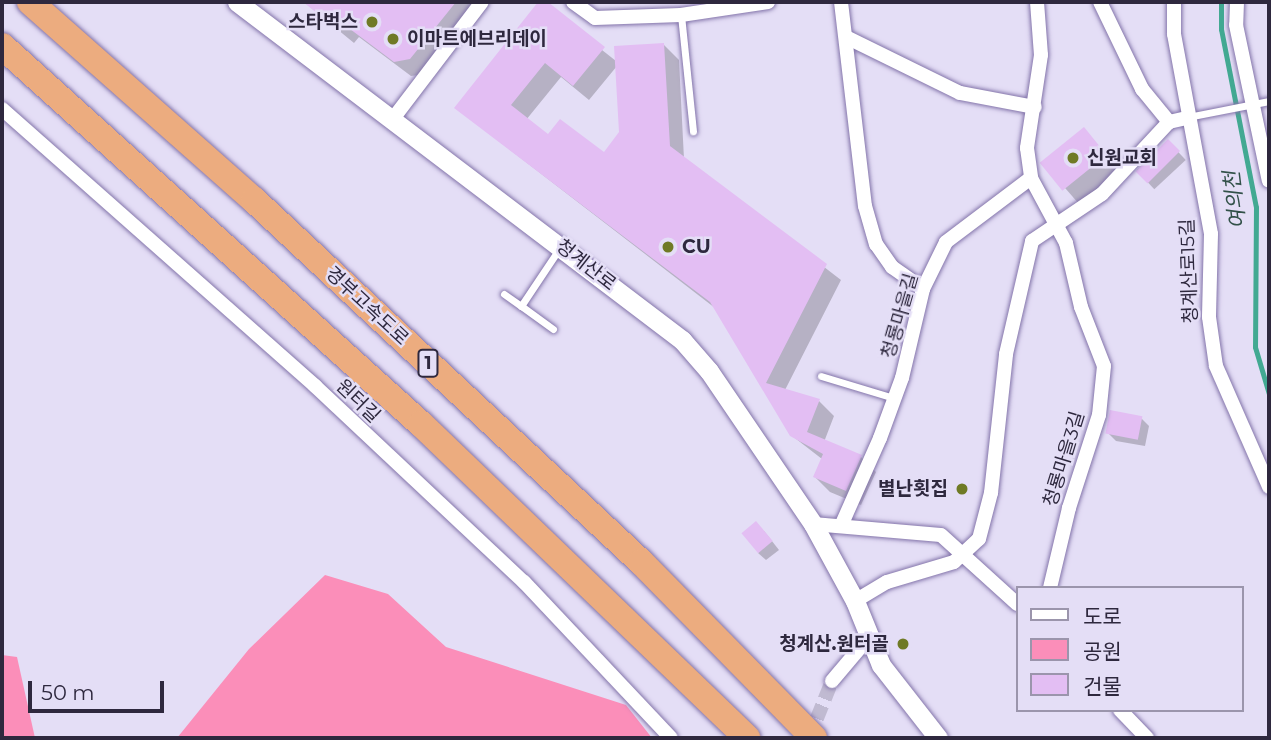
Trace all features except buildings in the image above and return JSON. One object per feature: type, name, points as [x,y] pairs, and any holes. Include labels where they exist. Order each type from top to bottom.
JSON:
[{"type":"highway","name":"경부고속도로","points":[[30,2],[254,200],[611,534],[756,674],[814,738]]},
{"type":"highway","points":[[2,46],[421,424],[747,738]]},
{"type":"street","name":"청계산로","points":[[237,2],[682,340],[709,371],[813,524],[855,601],[881,665],[938,738]]},
{"type":"street","points":[[392,120],[482,2]]},
{"type":"street","points":[[573,2],[595,18],[681,15],[722,6],[768,2]]},
{"type":"street","points":[[841,2],[865,206],[876,244],[892,267],[923,289]]},
{"type":"street","points":[[1031,178],[1027,148],[1041,55],[1037,2]]},
{"type":"street","points":[[1100,2],[1142,89],[1169,122]]},
{"type":"street","name":"청계산로15길","points":[[1174,2],[1174,34],[1187,118],[1211,234],[1209,317],[1216,366],[1269,487]]},
{"type":"street","points":[[1237,2],[1236,25],[1262,103],[1269,181]]},
{"type":"street","points":[[846,37],[960,93],[1035,107]]},
{"type":"street","name":"원터길","points":[[2,109],[315,386],[524,582],[671,738]]},
{"type":"street","points":[[855,601],[887,582],[954,562],[979,539],[991,494],[1006,354],[1032,241],[1102,194],[1169,122],[1187,118]]},
{"type":"street","name":"청룡마을길","points":[[841,526],[895,398],[923,289],[946,243],[1031,178]]},
{"type":"street","name":"청룡마을3길","points":[[1031,178],[1056,223],[1104,366],[1099,415],[1069,508],[1051,586]]},
{"type":"street","points":[[813,524],[941,535],[965,553],[1016,603]]},
{"type":"street","points":[[832,681],[870,636]]},
{"type":"street","points":[[1122,712],[1147,738]]},
{"type":"lane","points":[[681,15],[693,131]]},
{"type":"lane","points":[[1187,118],[1262,103]]},
{"type":"lane","points":[[521,306],[561,246]]},
{"type":"lane","points":[[504,294],[553,329]]},
{"type":"lane","points":[[821,376],[895,398]]},
{"type":"green space","points":[[325,575],[388,594],[446,647],[626,705],[652,738],[177,738],[249,649]]},
{"type":"green space","points":[[2,655],[17,657],[35,738],[2,738]]},
{"type":"waterway","name":"여의천","points":[[1221,2],[1221,29],[1256,207],[1255,347],[1269,394]]},
{"type":"tunnel","points":[[809,738],[832,681]]},
{"type":"place","name":"스타벅스","points":[[372,22]]},
{"type":"place","name":"이마트에브리데이","points":[[393,39]]},
{"type":"place","name":"신원교회","points":[[1073,158]]},
{"type":"place","name":"CU","points":[[668,247]]},
{"type":"place","name":"별난횟집","points":[[962,489]]},
{"type":"place","name":"청계산.원터골","points":[[903,644]]}]
